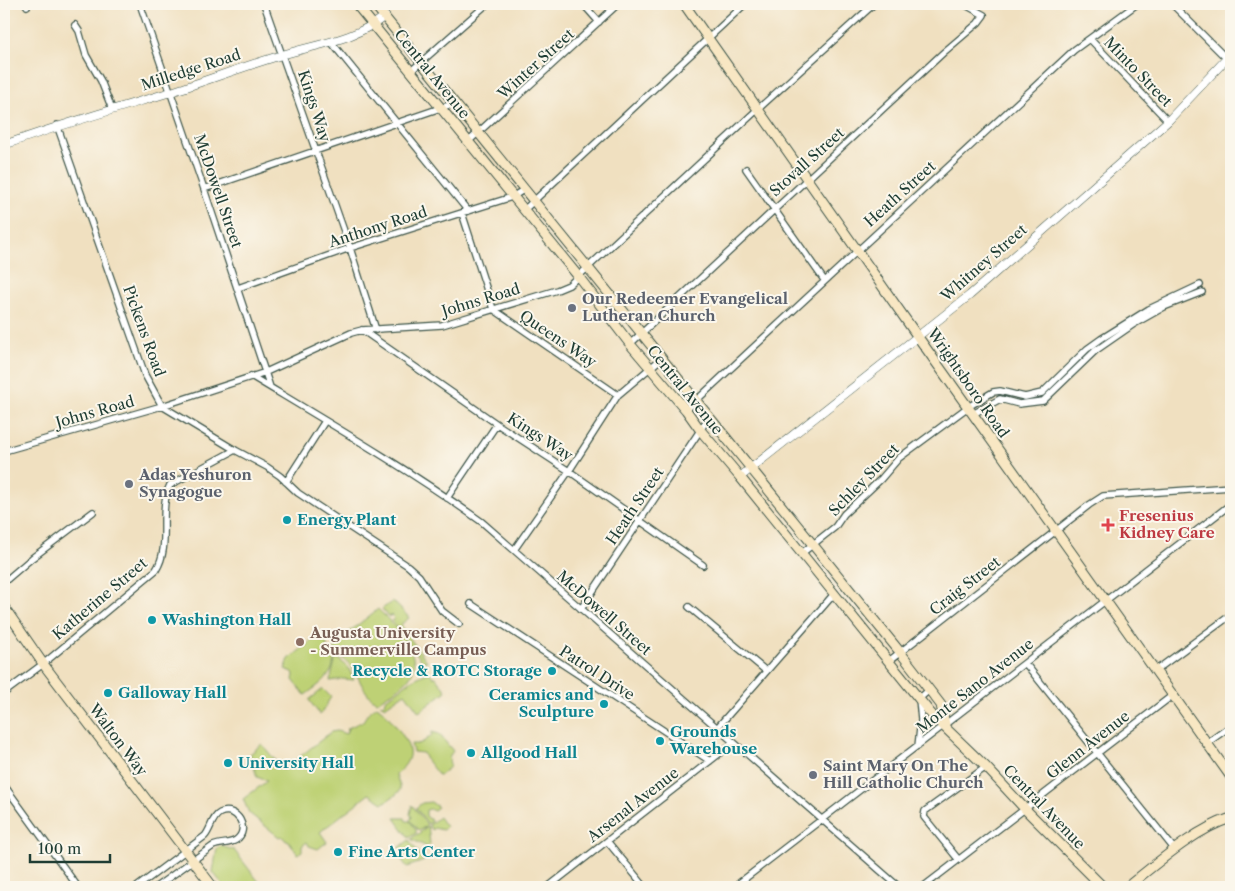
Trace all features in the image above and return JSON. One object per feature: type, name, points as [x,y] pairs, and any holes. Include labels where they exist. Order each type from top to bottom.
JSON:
[{"type":"main road","name":"Central Avenue","points":[[356,4],[932,715],[945,725],[1103,887]]},
{"type":"main road","name":"Central Avenue","points":[[374,4],[900,652],[941,705],[945,725]]},
{"type":"main road","name":"Wrightsboro Road","points":[[684,4],[1231,777]]},
{"type":"main road","name":"Walton Way","points":[[4,607],[43,664],[213,887]]},
{"type":"main road","points":[[1127,887],[1175,850],[1210,827],[1231,818]]},
{"type":"street","name":"McDowell Street","points":[[140,4],[238,288],[270,388]]},
{"type":"street","name":"Kings Way","points":[[264,4],[350,248],[376,330]]},
{"type":"street","points":[[412,71],[487,4]]},
{"type":"street","points":[[583,4],[599,22]]},
{"type":"street","name":"Winter Street","points":[[469,142],[618,4]]},
{"type":"street","points":[[524,210],[745,4]]},
{"type":"street","name":"Johns Road","points":[[4,451],[162,406],[266,372],[351,333],[362,330],[442,325],[569,285],[874,4]]},
{"type":"street","name":"Stovall Street","points":[[630,344],[944,52],[978,23],[984,15],[964,4]]},
{"type":"street","name":"Heath Street","points":[[686,410],[1074,50],[1137,4]]},
{"type":"street","points":[[1172,4],[1229,56]]},
{"type":"street","name":"Milledge Road","points":[[4,145],[57,125],[170,92],[283,54],[332,43],[373,25],[385,16]]},
{"type":"street","points":[[75,25],[79,31],[86,55],[101,81],[112,109]]},
{"type":"street","name":"Minto Street","points":[[1090,39],[1168,122]]},
{"type":"street","points":[[332,43],[397,123],[465,212],[493,309]]},
{"type":"street","name":"Whitney Street","points":[[740,477],[970,295],[1168,122],[1229,56]]},
{"type":"street","points":[[204,188],[455,103]]},
{"type":"street","name":"Pickens Road","points":[[57,125],[145,375],[162,406]]},
{"type":"street","points":[[746,168],[824,280]]},
{"type":"street","name":"Anthony Road","points":[[238,288],[350,248],[512,197],[525,189]]},
{"type":"street","points":[[971,411],[993,392],[1000,391],[1025,397],[1042,393],[1087,349],[1120,326],[1149,309],[1200,285]]},
{"type":"street","points":[[971,411],[1000,399],[1020,404],[1043,402],[1095,351],[1134,324],[1164,307],[1202,292]]},
{"type":"street","name":"Queens Way","points":[[493,309],[618,395]]},
{"type":"street","name":"Kings Way","points":[[362,330],[703,565]]},
{"type":"street","points":[[514,550],[569,471],[618,395],[662,358]]},
{"type":"street","name":"McDowell Street","points":[[251,376],[447,498],[482,522],[899,887]]},
{"type":"street","points":[[162,406],[267,466],[298,492],[408,566],[419,576],[442,611],[458,624]]},
{"type":"street","name":"Schley Street","points":[[802,553],[835,527],[844,514],[899,458],[971,411]]},
{"type":"street","name":"Heath Street","points":[[581,609],[710,416]]},
{"type":"street","points":[[286,482],[325,421]]},
{"type":"street","points":[[447,498],[497,424]]},
{"type":"street","name":"Katherine Street","points":[[4,693],[43,664],[156,570],[161,558],[164,504],[170,485],[236,450]]},
{"type":"street","name":"Craig Street","points":[[889,661],[1102,496],[1231,487]]},
{"type":"street","name":"Monte Sano Avenue","points":[[734,887],[1231,504]]},
{"type":"street","points":[[4,582],[32,558],[93,512]]},
{"type":"street","points":[[717,728],[834,594]]},
{"type":"street","name":"Patrol Drive","points":[[471,604],[710,761]]},
{"type":"street","points":[[689,607],[766,670]]},
{"type":"street","points":[[1155,671],[1231,615]]},
{"type":"street","points":[[1025,663],[1175,850]]},
{"type":"street","points":[[918,746],[921,720],[919,699],[929,690]]},
{"type":"street","name":"Glenn Avenue","points":[[923,887],[1173,695]]},
{"type":"street","points":[[1207,743],[1231,726]]},
{"type":"street","name":"Arsenal Avenue","points":[[548,887],[733,743]]},
{"type":"street","points":[[958,859],[924,817],[924,814],[925,811],[986,767]]},
{"type":"street","points":[[4,785],[78,887]]},
{"type":"street","points":[[138,887],[205,836],[212,826],[214,818],[219,813],[231,812],[242,822],[243,828],[240,837],[234,842],[214,845],[156,887]]},
{"type":"street","points":[[607,841],[645,887]]},
{"type":"green space","points":[[393,601],[409,618],[400,625],[427,661],[423,662],[392,621],[394,618],[391,615],[389,617],[382,609]]},
{"type":"green space","points":[[378,609],[405,640],[413,658],[414,667],[411,675],[405,682],[377,702],[364,689],[353,669],[337,654],[335,648],[340,639]]},
{"type":"green space","points":[[315,638],[322,638],[327,644],[326,648],[330,649],[333,664],[328,676],[305,695],[293,680],[293,672],[285,669],[289,659]]},
{"type":"green space","points":[[336,657],[348,667],[354,680],[330,681]]},
{"type":"green space","points":[[429,672],[434,678],[435,676],[446,691],[419,712],[405,693],[385,707],[380,704],[384,704],[385,700],[412,680]]},
{"type":"green space","points":[[323,689],[331,697],[320,715],[309,700]]},
{"type":"green space","points":[[377,706],[396,726],[408,745],[409,756],[407,762],[396,774],[400,791],[383,803],[369,794],[320,832],[327,842],[318,849],[309,846],[307,842],[302,846],[302,851],[298,854],[288,840],[286,841],[282,836],[279,837],[249,813],[243,799],[267,781],[257,777],[254,767],[256,765],[250,754],[262,744],[283,770],[331,732],[337,731],[346,734],[348,728],[363,721],[368,713]]},
{"type":"green space","points":[[432,732],[439,734],[453,751],[449,758],[451,766],[439,776],[423,753],[413,752],[411,744],[423,742],[432,735]]},
{"type":"green space","points":[[431,802],[438,807],[433,811],[430,809],[426,810],[426,816],[432,821],[428,824],[416,808],[422,803]]},
{"type":"green space","points":[[412,805],[427,825],[420,830],[410,820],[412,817],[410,814]]},
{"type":"green space","points":[[439,817],[446,827],[443,830],[434,828],[432,830],[429,825]]},
{"type":"green space","points":[[395,818],[405,818],[406,821],[410,821],[416,833],[409,838]]},
{"type":"green space","points":[[428,826],[430,844],[427,847],[411,839],[420,834]]},
{"type":"green space","points":[[409,840],[424,861],[407,867],[395,851]]},
{"type":"green space","points":[[221,846],[234,850],[263,887],[224,887],[213,872],[217,848]]},
{"type":"place","name":"Our Redeemer Evangelical Lutheran Church","points":[[572,308]]},
{"type":"place","name":"Adas Yeshuron Synagogue","points":[[129,484]]},
{"type":"place","name":"Energy Plant","points":[[287,520]]},
{"type":"place","name":"Fresenius Kidney Care","points":[[1108,525]]},
{"type":"place","name":"Washington Hall","points":[[152,620]]},
{"type":"place","name":"Augusta University - Summerville Campus","points":[[300,642]]},
{"type":"place","name":"Recycle & ROTC Storage","points":[[552,671]]},
{"type":"place","name":"Galloway Hall","points":[[108,693]]},
{"type":"place","name":"Ceramics and Sculpture","points":[[604,704]]},
{"type":"place","name":"Grounds Warehouse","points":[[660,741]]},
{"type":"place","name":"Allgood Hall","points":[[471,753]]},
{"type":"place","name":"University Hall","points":[[228,763]]},
{"type":"place","name":"Saint Mary On The Hill Catholic Church","points":[[813,775]]},
{"type":"place","name":"Fine Arts Center","points":[[338,852]]}]
